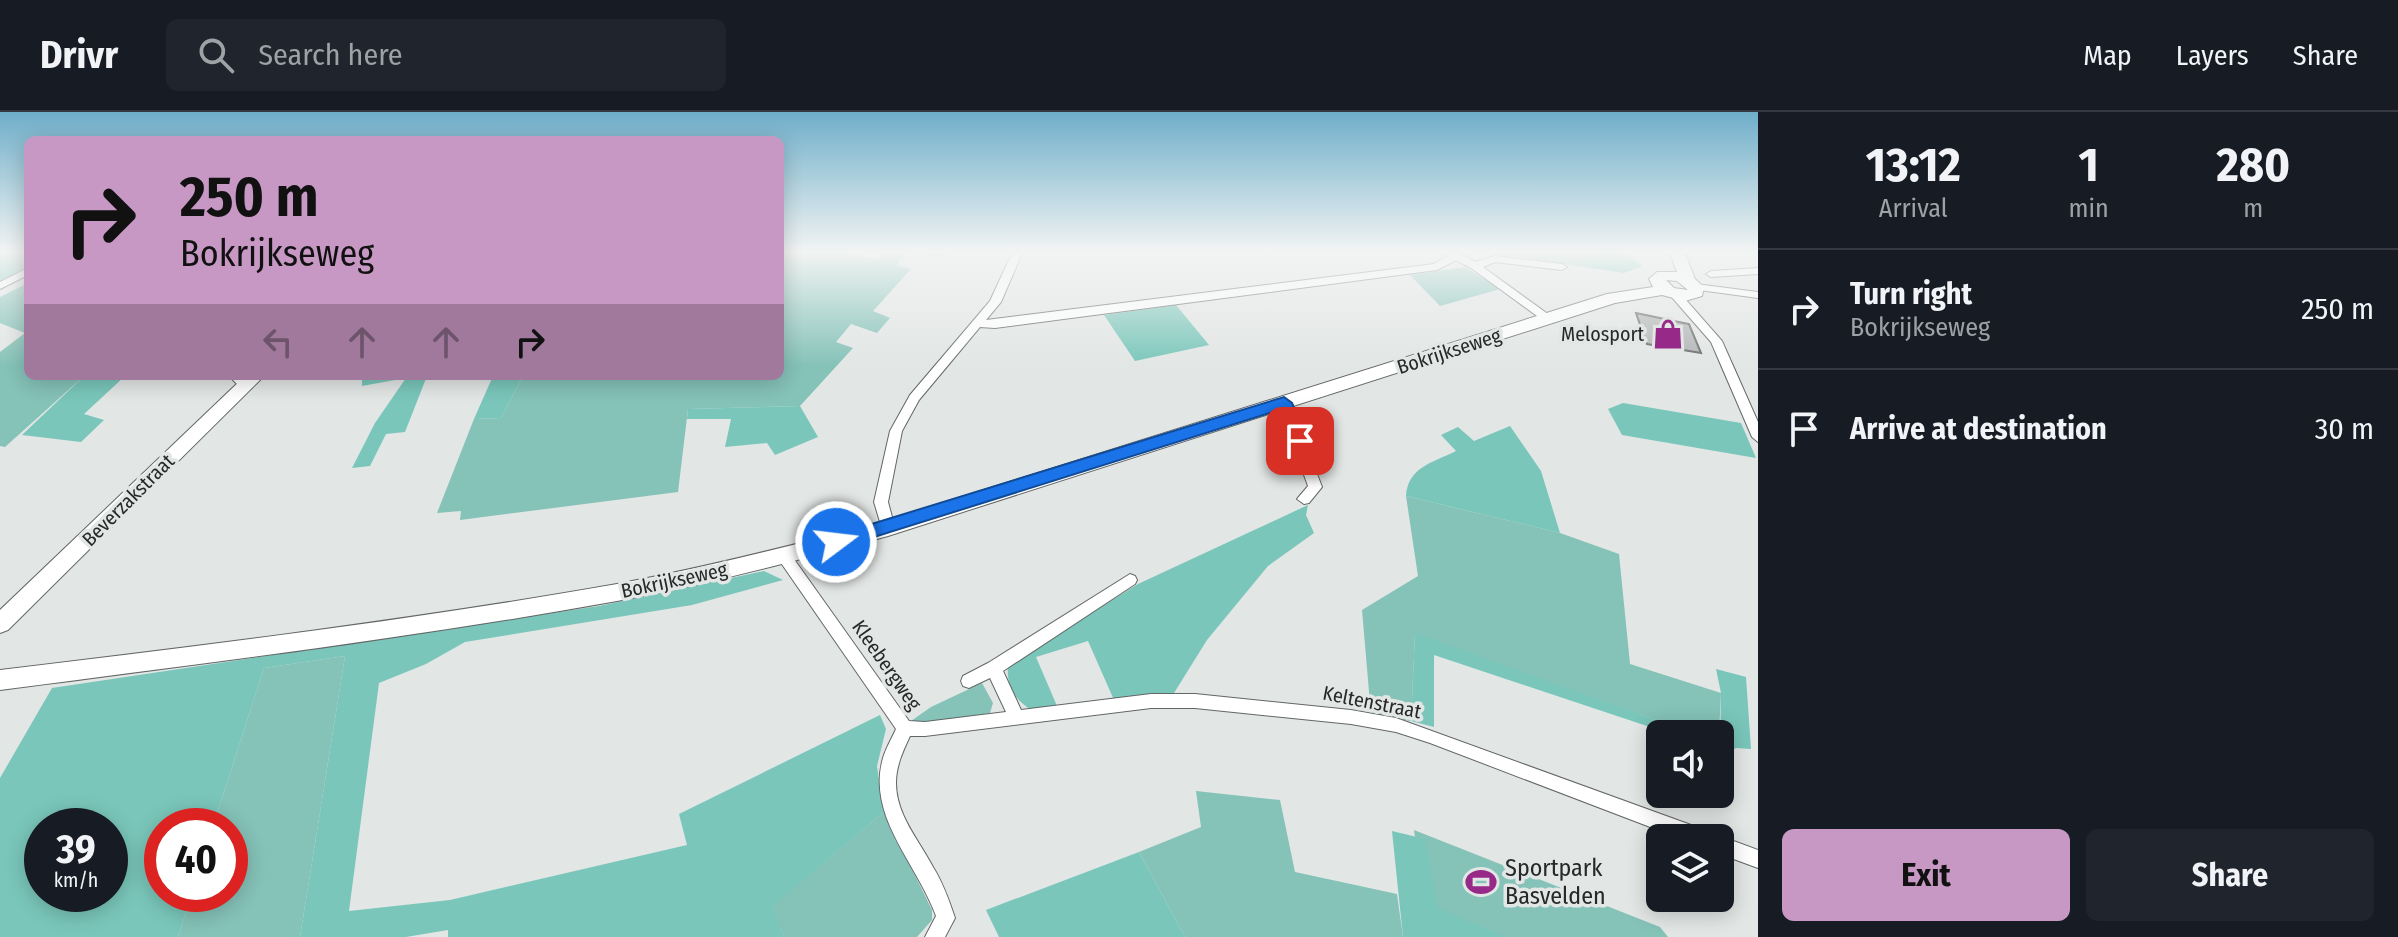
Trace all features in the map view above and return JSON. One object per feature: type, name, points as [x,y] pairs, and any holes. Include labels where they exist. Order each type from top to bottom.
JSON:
[{"type":"street","points":[[888,528],[881,502],[896,431],[914,398],[995,302],[1001,290]]},
{"type":"street","points":[[976,323],[995,324],[1263,290]]},
{"type":"street","points":[[1507,290],[1548,320]]},
{"type":"street","name":"Bokrijkseweg","points":[[0,680],[45,677],[590,597],[784,556],[888,528],[1645,290]]},
{"type":"street","points":[[1671,290],[1716,341]]},
{"type":"street","points":[[1693,290],[1714,327],[1716,341],[1758,437]]},
{"type":"street","points":[[1713,290],[1758,295]]},
{"type":"street","name":"Beverzakstraat","points":[[0,624],[245,380]]},
{"type":"street","points":[[1284,403],[1315,487],[1304,499]]},
{"type":"street","name":"Kleebergweg","points":[[784,556],[905,728],[888,763],[890,803],[901,833],[942,900],[946,918],[934,937]]},
{"type":"street","points":[[969,681],[1130,580]]},
{"type":"street","points":[[994,668],[1016,716]]},
{"type":"street","name":"Bokrijkseweg","points":[[0,690],[45,677]]},
{"type":"street","name":"Keltenstraat","points":[[905,728],[925,729],[1151,701],[1195,701],[1366,719],[1430,736],[1665,824]]},
{"type":"street","points":[[1734,850],[1758,859]]},
{"type":"green space","points":[[15,290],[24,290],[24,333],[0,323],[0,297]]},
{"type":"green space","points":[[784,290],[892,290],[873,311],[890,318],[877,333],[851,324],[836,342],[853,348],[800,406],[688,409],[678,492],[460,520],[461,511],[437,513],[474,419],[501,418],[521,380],[784,380]]},
{"type":"green space","points":[[1424,290],[1498,290],[1440,306]]},
{"type":"green space","points":[[1176,305],[1209,345],[1135,361],[1104,315]]},
{"type":"green space","points":[[24,334],[24,380],[80,380],[5,447],[0,446],[0,352]]},
{"type":"green space","points":[[80,380],[121,380],[84,414],[104,420],[81,442],[22,435]]},
{"type":"green space","points":[[362,380],[395,380],[362,386]]},
{"type":"green space","points":[[405,380],[425,380],[405,432],[386,434],[370,466],[352,468],[375,423]]},
{"type":"green space","points":[[491,380],[521,380],[501,418],[474,419]]},
{"type":"green space","points":[[1623,403],[1741,423],[1756,458],[1622,435],[1608,409]]},
{"type":"green space","points":[[800,406],[818,437],[775,455],[767,443],[725,447],[731,419],[687,419],[688,409]]},
{"type":"green space","points":[[1510,426],[1541,471],[1560,533],[1406,496],[1416,472],[1456,451],[1441,435],[1458,427],[1474,441]]},
{"type":"green space","points":[[1406,496],[1560,533],[1619,554],[1630,664],[1721,693],[1720,720],[1656,720],[1415,634],[1411,721],[1371,715],[1362,610],[1418,576]]},
{"type":"green space","points":[[1308,505],[1306,515],[1314,533],[1268,566],[1207,640],[1174,693],[1114,700],[1088,641],[1036,657],[1057,706],[1031,710],[1016,696],[1008,679],[1008,665],[1138,584]]},
{"type":"green space","points":[[764,571],[783,580],[692,605],[465,642],[426,664],[379,683],[349,911],[450,900],[687,845],[679,814],[880,715],[886,729],[877,766],[884,812],[772,907],[784,937],[448,937],[448,930],[406,937],[300,937],[345,656],[264,668],[219,808],[144,808],[144,912],[186,912],[178,937],[0,937],[0,778],[52,688],[599,606]]},
{"type":"green space","points":[[1415,633],[1656,720],[1646,720],[1646,726],[1434,655],[1434,727],[1411,721]]},
{"type":"green space","points":[[345,656],[300,937],[178,937],[186,912],[248,912],[248,808],[219,808],[264,668]]},
{"type":"green space","points":[[1716,669],[1746,677],[1751,749],[1734,749],[1734,720],[1721,720],[1721,693]]},
{"type":"green space","points":[[982,683],[993,703],[990,713],[921,724],[911,721],[931,707]]},
{"type":"green space","points":[[1196,791],[1280,800],[1295,872],[1397,894],[1403,937],[1185,937],[1139,852],[1201,827]]},
{"type":"green space","points":[[884,812],[932,910],[932,920],[917,937],[784,937],[771,907]]},
{"type":"green space","name":"Sportpark Basvelden","points":[[1414,830],[1660,927],[1668,937],[1428,937]]},
{"type":"green space","points":[[1392,831],[1425,839],[1438,908],[1506,937],[1403,937]]},
{"type":"green space","points":[[1139,852],[1185,937],[999,937],[986,910]]},
{"type":"building","name":"Melosport","points":[[1636,313],[1689,324],[1701,353],[1647,344]]},
{"type":"place","name":"Melosport","points":[[1668,334]]},
{"type":"place","name":"Sportpark Basvelden","points":[[1481,882]]},
{"type":"route","points":[[836,542],[1284,403],[1300,441]]}]
